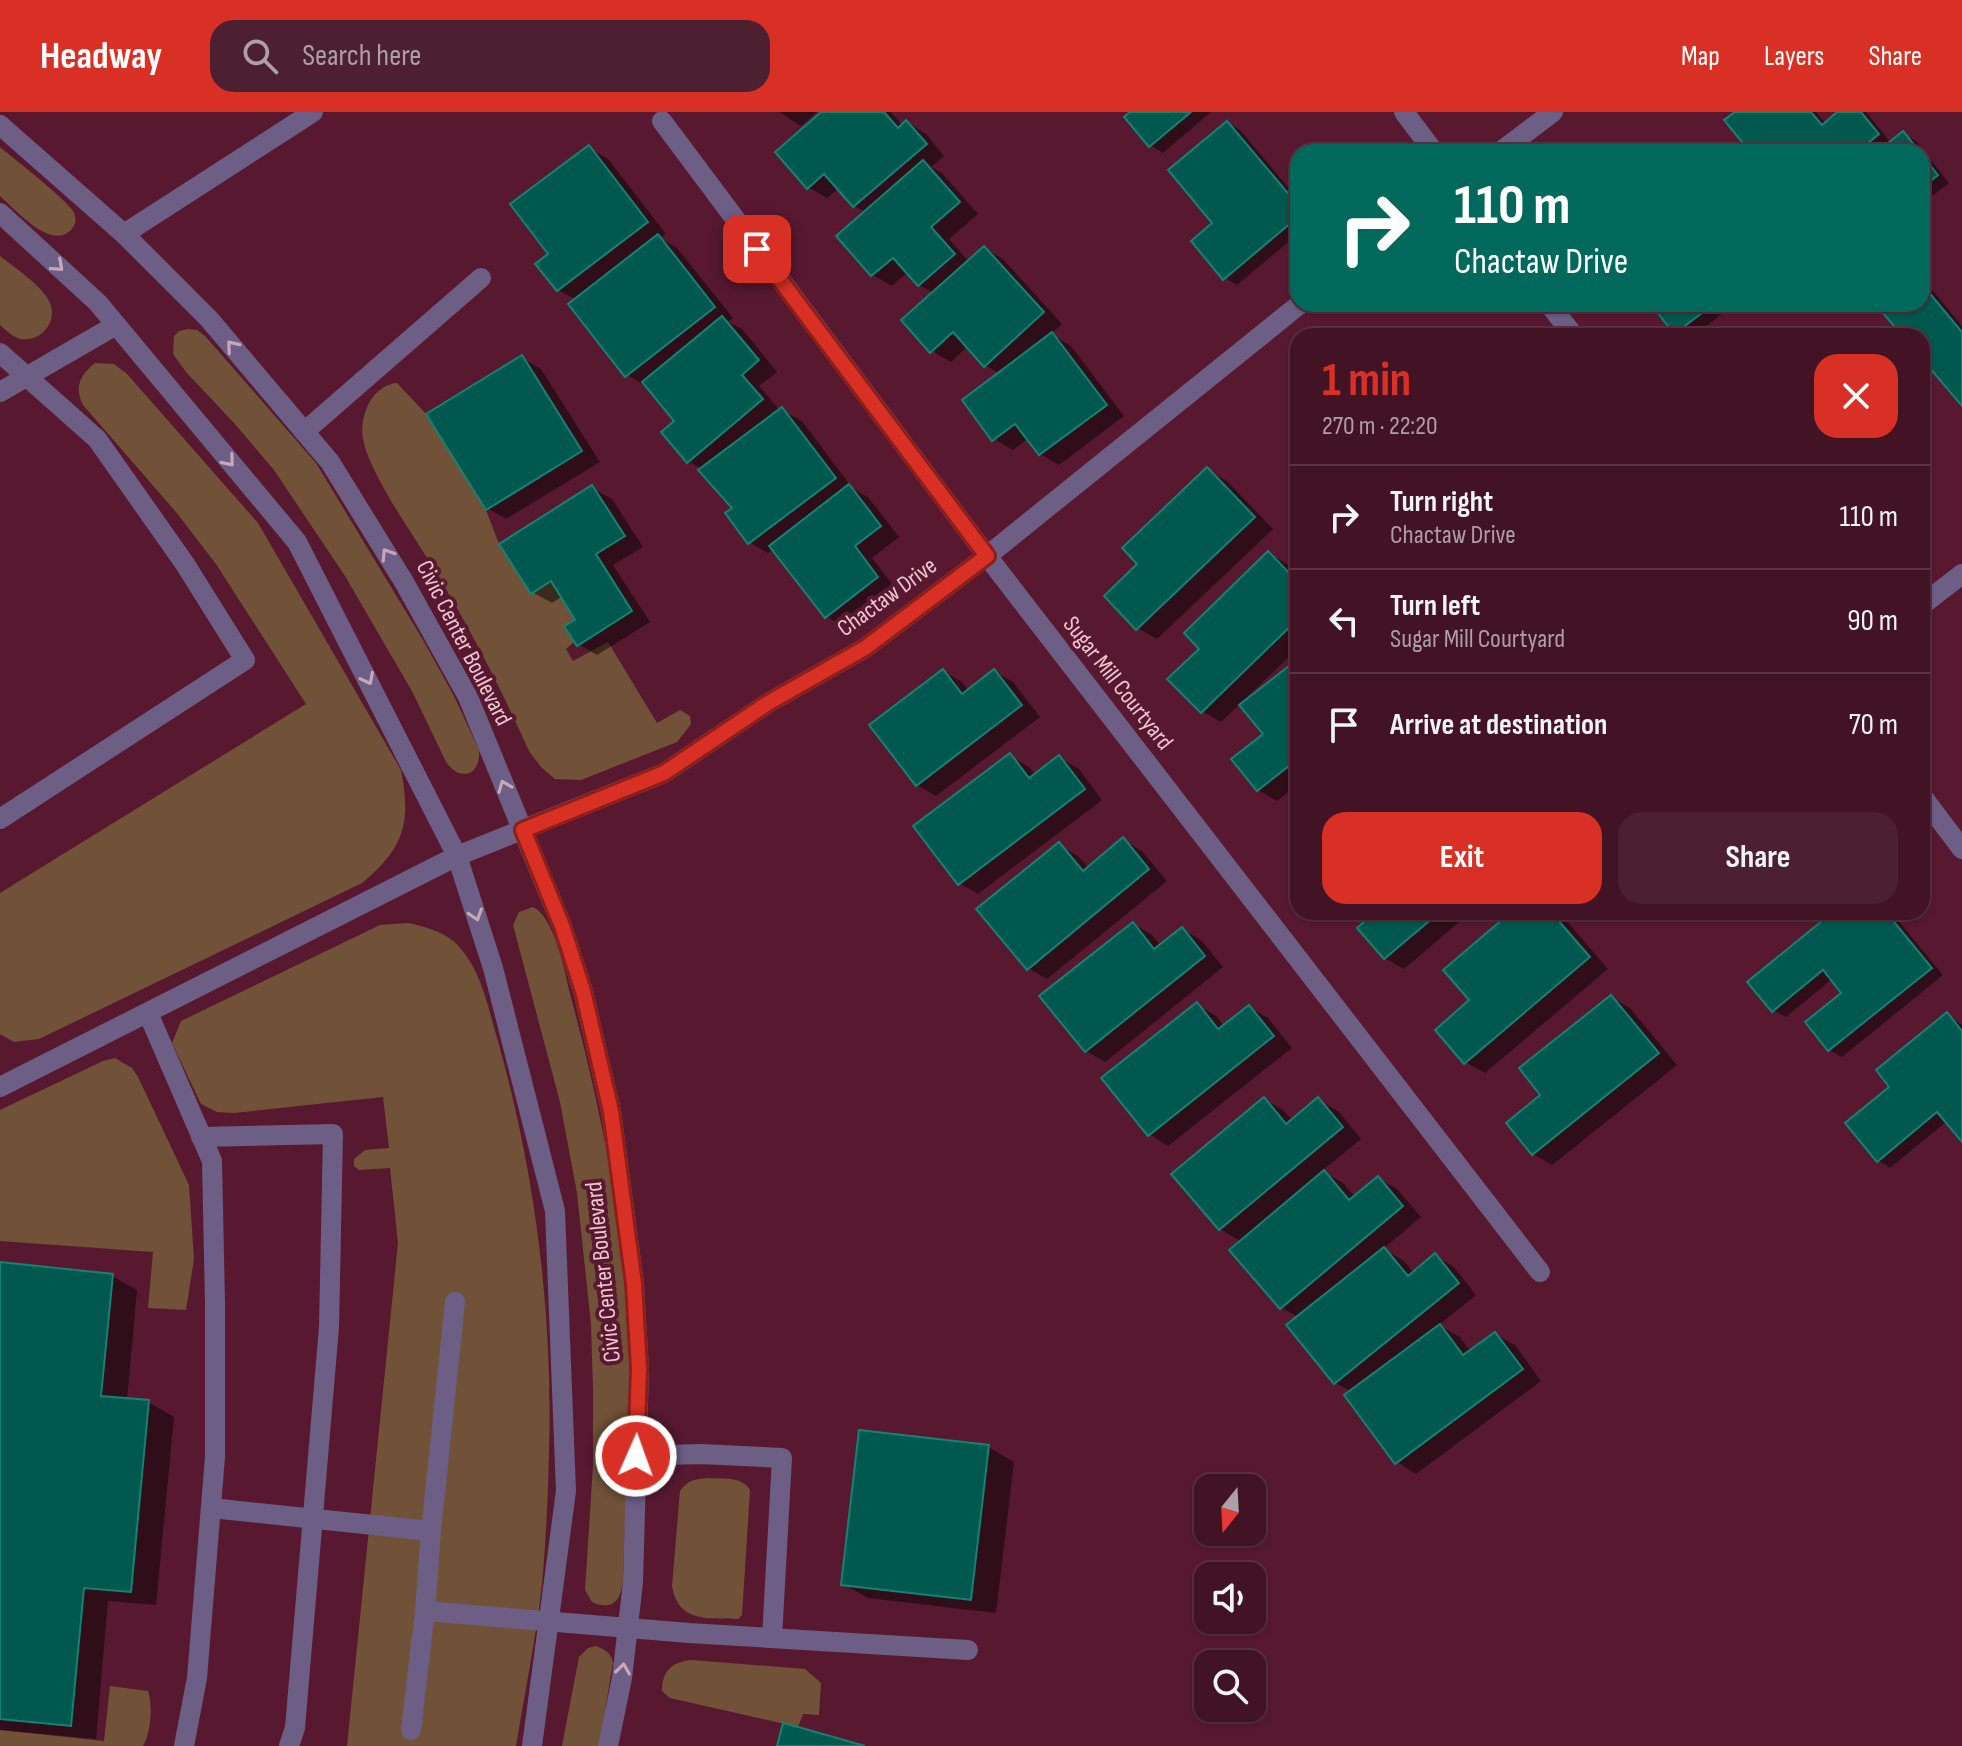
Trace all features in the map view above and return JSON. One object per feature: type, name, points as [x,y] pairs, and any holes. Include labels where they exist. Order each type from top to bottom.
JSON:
[{"type":"street","points":[[124,234],[313,112]]},
{"type":"street","points":[[1404,112],[1428,144]]},
{"type":"street","points":[[1511,144],[1553,112]]},
{"type":"street","name":"Sugar Mill Courtyard","points":[[662,121],[987,556],[1540,1272]]},
{"type":"street","name":"Civic Center Boulevard","points":[[0,125],[124,234],[209,319],[330,462],[396,568],[461,684],[562,926],[583,991],[611,1111],[634,1284],[639,1369],[633,1582],[622,1678],[608,1746]]},
{"type":"street","name":"Civic Center Boulevard","points":[[0,213],[98,303],[297,542],[457,856],[493,968],[555,1211],[566,1491],[532,1746]]},
{"type":"street","points":[[304,432],[481,278]]},
{"type":"street","name":"Chactaw Drive","points":[[0,1087],[457,856],[664,773],[768,703],[865,648],[987,556],[1290,312]]},
{"type":"street","points":[[1555,312],[1568,328]]},
{"type":"street","points":[[0,392],[116,325]]},
{"type":"street","points":[[0,353],[97,439],[185,564],[245,660],[0,819]]},
{"type":"street","points":[[1930,599],[1962,574]]},
{"type":"street","points":[[1930,807],[1962,849]]},
{"type":"street","points":[[148,1013],[212,1161],[215,1442],[197,1678],[184,1746]]},
{"type":"street","points":[[201,1137],[333,1134],[329,1327],[295,1728],[289,1746]]},
{"type":"street","points":[[411,1730],[455,1302]]},
{"type":"street","points":[[636,1456],[701,1454],[782,1458],[772,1638]]},
{"type":"street","points":[[211,1508],[431,1531]]},
{"type":"street","points":[[425,1611],[628,1628],[968,1650]]},
{"type":"shaded area","points":[[0,147],[70,207],[75,218],[71,230],[63,235],[44,232],[0,196]]},
{"type":"shaded area","points":[[0,256],[35,284],[50,303],[50,324],[35,337],[18,338],[0,325]]},
{"type":"shaded area","points":[[188,329],[197,330],[205,336],[316,463],[454,696],[479,750],[477,765],[469,773],[458,772],[446,762],[413,693],[345,576],[274,470],[173,354],[174,336]]},
{"type":"shaded area","points":[[95,363],[114,364],[127,374],[258,523],[401,770],[404,820],[388,858],[362,883],[39,1039],[14,1042],[0,1034],[0,893],[306,704],[216,564],[176,512],[83,405],[79,393],[80,382]]},
{"type":"shaded area","points":[[397,383],[426,414],[486,510],[499,544],[531,593],[551,581],[575,620],[565,627],[574,642],[566,649],[573,661],[608,642],[657,723],[680,710],[690,716],[691,724],[677,742],[581,780],[555,779],[541,767],[529,751],[464,620],[385,490],[367,454],[362,430],[365,412],[381,389]]},
{"type":"shaded area","points":[[533,907],[547,921],[558,946],[582,1038],[611,1175],[623,1268],[627,1314],[629,1442],[623,1579],[619,1597],[606,1605],[592,1602],[585,1590],[593,1466],[593,1389],[591,1324],[577,1193],[560,1102],[513,925],[519,912]]},
{"type":"shaded area","points":[[408,923],[430,929],[456,943],[479,980],[522,1139],[539,1243],[548,1347],[547,1501],[540,1604],[516,1746],[347,1746],[398,1243],[390,1168],[359,1170],[354,1166],[354,1159],[365,1150],[389,1148],[383,1097],[234,1113],[217,1112],[201,1104],[172,1043],[181,1021],[380,925]]},
{"type":"shaded area","points":[[115,1058],[132,1068],[138,1077],[189,1185],[194,1259],[186,1310],[148,1308],[153,1252],[0,1241],[0,1110]]},
{"type":"shaded area","points":[[708,1478],[737,1480],[750,1490],[742,1615],[738,1619],[706,1618],[688,1612],[675,1598],[672,1586],[680,1491],[692,1481]]},
{"type":"shaded area","points":[[596,1646],[609,1654],[613,1663],[599,1746],[562,1746],[579,1657],[588,1648]]},
{"type":"shaded area","points":[[691,1660],[805,1669],[821,1683],[819,1715],[803,1714],[798,1727],[670,1698],[662,1691],[666,1673],[673,1665]]},
{"type":"shaded area","points":[[110,1686],[148,1691],[150,1719],[143,1746],[0,1746],[0,1730],[104,1741]]},
{"type":"building","points":[[821,112],[884,112],[898,128],[906,120],[927,144],[853,207],[824,174],[807,189],[775,152]]},
{"type":"building","points":[[1130,112],[1191,112],[1149,147],[1124,117]]},
{"type":"building","points":[[1735,112],[1811,112],[1822,125],[1837,112],[1861,112],[1879,134],[1867,144],[1744,144],[1724,120]]},
{"type":"building","points":[[1227,121],[1290,196],[1290,224],[1223,280],[1191,241],[1212,223],[1168,170]]},
{"type":"building","points":[[1903,131],[1914,144],[1887,144]]},
{"type":"building","points":[[589,145],[648,222],[557,291],[535,264],[548,254],[510,204]]},
{"type":"building","points":[[923,160],[960,202],[931,227],[955,254],[918,286],[893,258],[871,276],[836,236]]},
{"type":"building","points":[[1930,165],[1938,175],[1930,182]]},
{"type":"building","points":[[658,234],[715,307],[625,377],[568,304]]},
{"type":"building","points":[[984,246],[1044,312],[984,367],[953,332],[930,353],[901,320]]},
{"type":"building","points":[[1930,294],[1962,332],[1962,406],[1930,368],[1930,328],[1895,328],[1884,314],[1930,312]]},
{"type":"building","points":[[1657,312],[1703,312],[1682,328],[1669,328]]},
{"type":"building","points":[[722,316],[759,360],[742,375],[763,399],[687,463],[661,432],[674,421],[642,382]]},
{"type":"building","points":[[1052,332],[1107,405],[1039,455],[1015,424],[992,441],[962,400]]},
{"type":"building","points":[[522,355],[582,451],[486,510],[426,414]]},
{"type":"building","points":[[782,407],[836,478],[748,544],[725,513],[732,508],[698,470]]},
{"type":"building","points":[[1207,467],[1255,517],[1136,630],[1104,596],[1137,564],[1122,548]]},
{"type":"building","points":[[849,484],[881,526],[855,546],[878,577],[825,618],[769,546]]},
{"type":"building","points":[[592,485],[625,536],[596,554],[632,611],[577,646],[564,626],[575,620],[551,581],[531,594],[499,544]]},
{"type":"building","points":[[1268,551],[1290,574],[1290,627],[1201,713],[1167,679],[1199,649],[1184,633]]},
{"type":"building","points":[[1290,665],[1290,765],[1257,791],[1231,759],[1263,734],[1239,705]]},
{"type":"building","points":[[943,669],[962,694],[994,669],[1022,705],[916,786],[869,725]]},
{"type":"building","points":[[1010,753],[1029,778],[1059,755],[1085,789],[958,885],[913,826]]},
{"type":"building","points":[[1123,837],[1149,869],[1027,970],[976,909],[1059,842],[1083,871]]},
{"type":"building","points":[[1366,920],[1430,920],[1384,959],[1357,928]]},
{"type":"building","points":[[1502,920],[1558,920],[1590,957],[1464,1064],[1435,1030],[1469,1000],[1443,970]]},
{"type":"building","points":[[1823,920],[1893,920],[1932,968],[1828,1051],[1805,1022],[1841,993],[1823,970],[1772,1012],[1747,982]]},
{"type":"building","points":[[1133,922],[1154,949],[1182,927],[1205,956],[1085,1052],[1039,996]]},
{"type":"building","points":[[1611,995],[1659,1053],[1532,1155],[1506,1123],[1540,1095],[1519,1068]]},
{"type":"building","points":[[1197,1002],[1218,1029],[1249,1005],[1274,1036],[1148,1136],[1101,1078]]},
{"type":"building","points":[[1947,1012],[1962,1031],[1962,1142],[1937,1112],[1877,1162],[1845,1123],[1889,1087],[1876,1070]]},
{"type":"building","points":[[1264,1097],[1286,1124],[1318,1097],[1343,1127],[1219,1230],[1171,1174]]},
{"type":"building","points":[[1324,1170],[1349,1200],[1378,1176],[1403,1206],[1280,1309],[1229,1250]]},
{"type":"building","points":[[1384,1247],[1408,1276],[1435,1253],[1459,1283],[1334,1384],[1286,1325]]},
{"type":"building","points":[[0,1262],[113,1274],[101,1396],[149,1400],[131,1592],[84,1588],[71,1726],[0,1719]]},
{"type":"building","points":[[1440,1324],[1463,1355],[1495,1332],[1523,1369],[1395,1464],[1344,1395]]},
{"type":"building","points":[[859,1430],[989,1445],[971,1600],[841,1585]]},
{"type":"building","points":[[783,1723],[798,1727],[865,1746],[777,1746]]},
{"type":"route","points":[[636,1456],[639,1369],[634,1284],[611,1111],[583,991],[562,926],[523,830],[664,773],[768,703],[865,648],[987,556],[757,249]]}]
